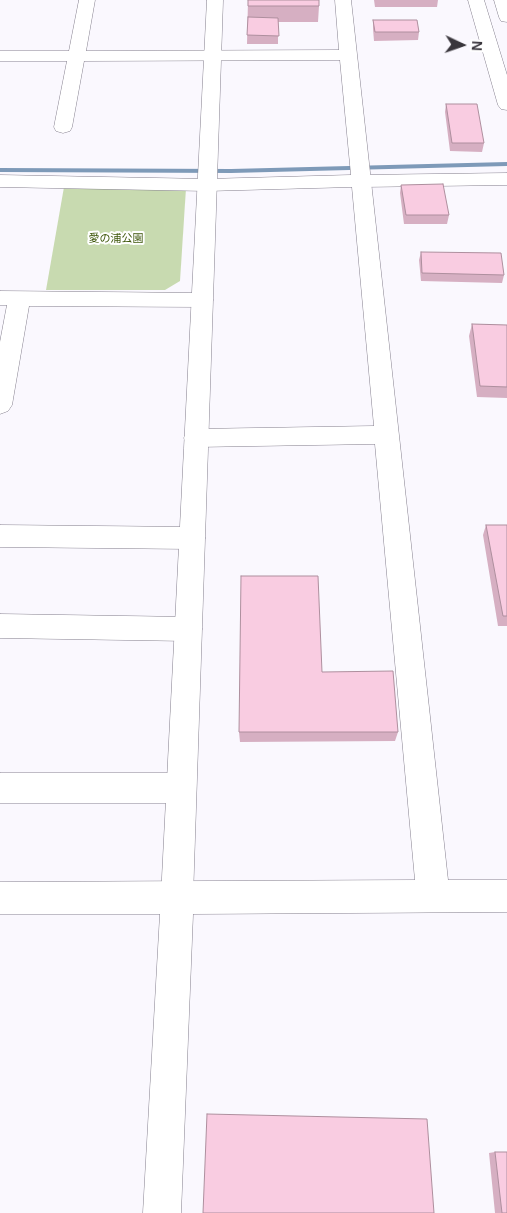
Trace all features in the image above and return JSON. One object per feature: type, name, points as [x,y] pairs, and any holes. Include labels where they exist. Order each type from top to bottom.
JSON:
[{"type":"street","points":[[63,126],[87,0]]},
{"type":"street","points":[[162,1213],[215,0]]},
{"type":"street","points":[[343,0],[432,896]]},
{"type":"street","points":[[476,0],[507,105]]},
{"type":"street","points":[[502,0],[507,17]]},
{"type":"street","points":[[0,56],[348,55]]},
{"type":"street","points":[[0,181],[207,185],[507,179]]},
{"type":"street","points":[[0,405],[10,299],[202,300]]},
{"type":"street","points":[[196,438],[386,435]]},
{"type":"street","points":[[0,536],[192,538]]},
{"type":"street","points":[[0,626],[188,629]]},
{"type":"street","points":[[0,788],[181,788]]},
{"type":"street","points":[[0,898],[507,896]]},
{"type":"green space","name":"愛の浦公園","points":[[64,187],[186,188],[180,281],[165,290],[46,290]]},
{"type":"building","points":[[248,0],[319,0],[319,6],[248,6]]},
{"type":"building","points":[[248,17],[278,18],[279,36],[247,35]]},
{"type":"building","points":[[373,20],[417,20],[419,32],[375,32]]},
{"type":"building","points":[[446,104],[477,104],[484,143],[452,143]]},
{"type":"building","points":[[443,184],[449,215],[406,215],[401,185]]},
{"type":"building","points":[[421,252],[501,253],[504,275],[422,273]]},
{"type":"building","points":[[472,324],[507,325],[507,387],[480,386]]},
{"type":"building","points":[[486,525],[507,525],[507,616],[503,616]]},
{"type":"building","points":[[241,576],[318,576],[322,672],[393,671],[398,732],[239,732]]},
{"type":"building","points":[[207,1114],[427,1119],[434,1213],[203,1213]]},
{"type":"building","points":[[495,1152],[507,1152],[507,1213],[502,1213]]},
{"type":"waterway","points":[[0,170],[231,171],[507,164]]}]
